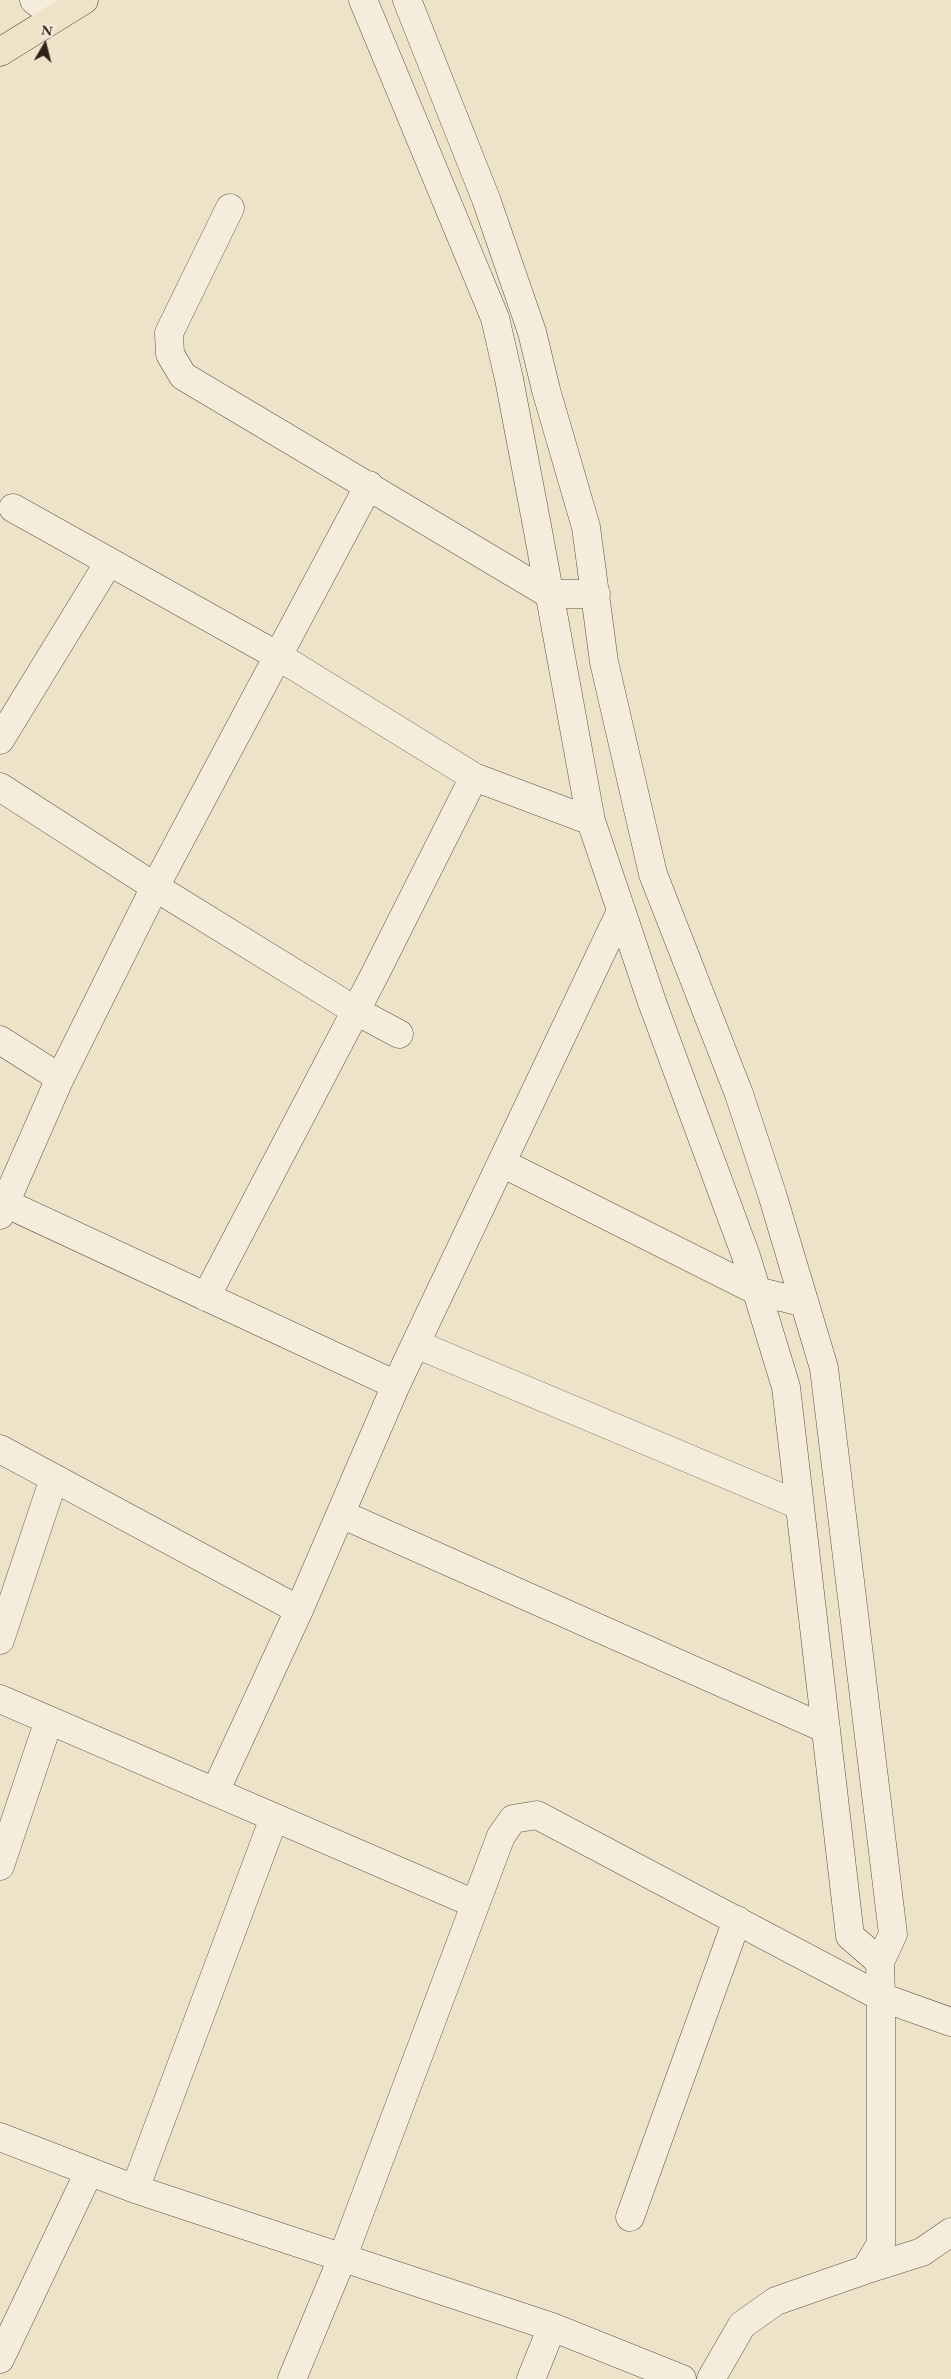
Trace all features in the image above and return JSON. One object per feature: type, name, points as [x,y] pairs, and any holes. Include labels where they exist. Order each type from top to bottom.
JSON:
[{"type":"highway","points":[[0,52],[84,0]]},
{"type":"street","points":[[34,0],[56,17]]},
{"type":"street","points":[[363,0],[495,318],[509,379],[591,820],[652,1002],[746,1256],[786,1387],[850,1936],[880,1962]]},
{"type":"street","points":[[406,0],[486,199],[532,332],[546,390],[586,528],[604,662],[653,874],[739,1094],[824,1368],[893,1934],[880,1962],[881,2244],[865,2270]]},
{"type":"street","points":[[380,42],[419,30]]},
{"type":"street","points":[[450,211],[486,199]]},
{"type":"street","points":[[230,208],[169,333],[170,354],[182,376],[369,485],[549,594],[596,594]]},
{"type":"street","points":[[369,485],[155,887],[60,1078],[3,1209],[206,1297],[396,1385]]},
{"type":"street","points":[[13,508],[278,656],[474,777],[591,820]]},
{"type":"street","points":[[0,740],[109,562]]},
{"type":"street","points":[[206,1297],[356,1011],[474,777]]},
{"type":"street","points":[[0,787],[155,887],[356,1011],[399,1034]]},
{"type":"street","points":[[215,1792],[299,1610],[396,1385],[622,911]]},
{"type":"street","points":[[0,1040],[60,1078]]},
{"type":"street","points":[[502,1163],[757,1291],[805,1303]]},
{"type":"street","points":[[416,1344],[800,1504]]},
{"type":"street","points":[[0,1449],[299,1610]]},
{"type":"street","points":[[0,1640],[54,1478]]},
{"type":"street","points":[[341,1514],[826,1729]]},
{"type":"street","points":[[0,1699],[475,1904]]},
{"type":"street","points":[[0,1866],[49,1720]]},
{"type":"street","points":[[292,2379],[343,2256],[501,1836],[513,1818],[537,1815],[881,1996],[951,2022]]},
{"type":"street","points":[[135,2189],[274,1818]]},
{"type":"street","points":[[630,2217],[737,1920]]},
{"type":"street","points":[[0,2137],[135,2189],[343,2256],[552,2327],[682,2379]]},
{"type":"street","points":[[0,2359],[89,2172]]},
{"type":"street","points":[[711,2379],[742,2325],[776,2301],[922,2252],[951,2232]]},
{"type":"street","points":[[531,2379],[552,2327]]}]
